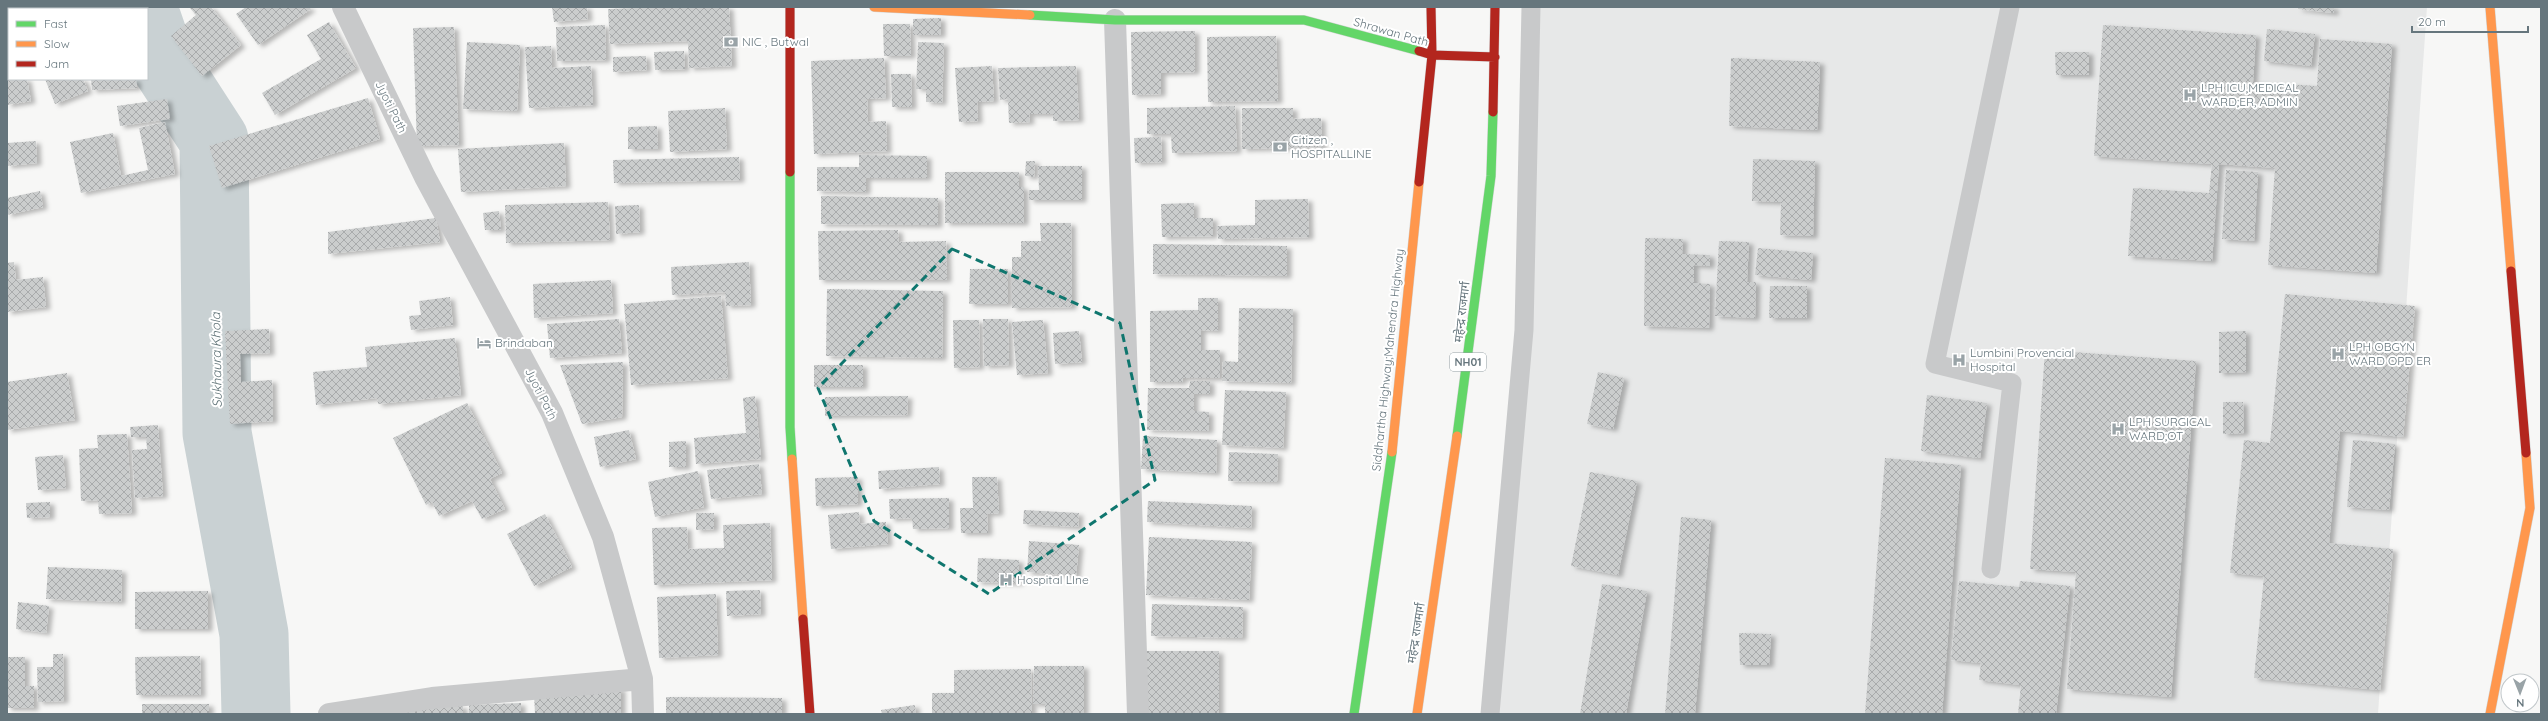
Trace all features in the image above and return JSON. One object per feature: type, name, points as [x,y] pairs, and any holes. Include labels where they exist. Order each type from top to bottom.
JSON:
[{"type":"main road","points":[[790,7],[792,219],[790,427],[810,714]]},
{"type":"main road","name":"Shrawan Path","points":[[874,7],[1115,20],[1304,20],[1432,56],[1495,57]]},
{"type":"main road","name":"Siddhartha Highway;Mahendra Highway","points":[[1354,714],[1389,477],[1432,56],[1431,7]]},
{"type":"main road","name":"महेन्द्र राजमार्ग","points":[[1417,714],[1466,376],[1490,183],[1495,57],[1495,7]]},
{"type":"main road","points":[[2490,7],[2530,508],[2490,714]]},
{"type":"street","name":"Jyoti Path","points":[[343,7],[425,177],[552,414],[603,537],[642,679],[643,714]]},
{"type":"street","points":[[1115,20],[1138,714]]},
{"type":"street","points":[[329,714],[432,698],[642,679]]},
{"type":"lane","points":[[1490,714],[1524,330],[1531,7]]},
{"type":"lane","points":[[1991,569],[2012,384],[1935,364],[2010,7]]},
{"type":"highlighted area","points":[[952,249],[1120,323],[1155,480],[989,594],[874,521],[818,388]]},
{"type":"shaded area","name":"Lumbini Provencial Hospital","points":[[1534,7],[2427,7],[2378,714],[1497,714]]},
{"type":"building","points":[[7,7],[16,7],[8,8],[7,22]]},
{"type":"building","points":[[28,7],[44,7],[42,8]]},
{"type":"building","points":[[133,7],[134,8],[96,8]]},
{"type":"building","points":[[189,7],[211,7],[241,45],[202,76],[171,36],[196,15]]},
{"type":"building","points":[[246,7],[309,7],[311,9],[258,45],[236,14]]},
{"type":"building","points":[[552,7],[587,7],[588,19],[554,22]]},
{"type":"building","points":[[729,7],[732,66],[689,68],[688,41],[610,44],[608,9]]},
{"type":"building","points":[[2298,7],[2334,7],[2334,13],[2298,9]]},
{"type":"building","points":[[941,18],[941,35],[913,35],[913,19]]},
{"type":"building","points":[[329,22],[356,68],[275,115],[262,93],[321,59],[307,35]]},
{"type":"building","points":[[883,24],[910,24],[911,56],[884,56]]},
{"type":"building","points":[[605,25],[606,60],[557,61],[556,27]]},
{"type":"building","points":[[2103,25],[2256,35],[2253,82],[2317,86],[2320,39],[2392,44],[2376,273],[2268,265],[2275,168],[2219,164],[2212,261],[2128,256],[2133,188],[2209,193],[2212,164],[2094,156]]},
{"type":"building","points":[[454,27],[459,145],[417,146],[413,28]]},
{"type":"building","points":[[2267,29],[2315,34],[2311,66],[2264,61]]},
{"type":"building","points":[[1195,31],[1195,72],[1161,73],[1161,94],[1132,95],[1131,32]]},
{"type":"building","points":[[1276,36],[1278,101],[1208,102],[1207,37]]},
{"type":"building","points":[[467,42],[520,45],[517,111],[463,109]]},
{"type":"building","points":[[918,42],[944,43],[942,103],[926,102],[926,89],[916,89]]},
{"type":"building","points":[[551,46],[552,68],[591,66],[593,105],[529,108],[525,47]]},
{"type":"building","points":[[684,51],[685,69],[655,70],[654,52]]},
{"type":"building","points":[[2055,52],[2089,52],[2089,75],[2056,75]]},
{"type":"building","points":[[646,56],[647,70],[613,72],[613,57]]},
{"type":"building","points":[[884,58],[886,98],[867,99],[868,122],[886,121],[887,151],[814,154],[811,61]]},
{"type":"building","points":[[1731,58],[1820,62],[1817,130],[1729,126]]},
{"type":"building","points":[[992,66],[994,101],[977,102],[978,121],[959,122],[955,68]]},
{"type":"building","points":[[1076,66],[1079,120],[1053,121],[1053,114],[1029,114],[1030,122],[1009,123],[1008,99],[1000,100],[998,68]]},
{"type":"building","points":[[7,67],[8,80],[27,80],[31,101],[7,105]]},
{"type":"building","points":[[891,74],[911,74],[912,107],[892,107]]},
{"type":"building","points":[[45,80],[83,80],[88,91],[55,104]]},
{"type":"building","points":[[91,80],[136,80],[137,88],[92,90]]},
{"type":"building","points":[[368,98],[380,139],[222,188],[209,146]]},
{"type":"building","points":[[167,99],[170,119],[120,126],[117,106]]},
{"type":"building","points":[[1235,106],[1237,151],[1172,153],[1171,134],[1147,134],[1147,108]]},
{"type":"building","points":[[725,108],[727,149],[670,152],[668,111]]},
{"type":"building","points":[[1242,108],[1293,108],[1293,119],[1321,118],[1322,147],[1242,149]]},
{"type":"building","points":[[165,122],[175,174],[81,193],[70,142],[113,133],[121,176],[148,170],[139,128]]},
{"type":"building","points":[[657,126],[658,149],[628,149],[628,127]]},
{"type":"building","points":[[1161,137],[1162,162],[1135,163],[1134,138]]},
{"type":"building","points":[[36,141],[37,163],[7,166],[7,143]]},
{"type":"building","points":[[564,143],[566,186],[461,192],[458,149]]},
{"type":"building","points":[[859,155],[927,156],[927,178],[866,178],[866,192],[817,191],[817,167],[859,167]]},
{"type":"building","points":[[739,157],[740,180],[614,183],[613,160]]},
{"type":"building","points":[[1753,159],[1815,161],[1813,236],[1780,235],[1781,202],[1752,201]]},
{"type":"building","points":[[1026,161],[1035,161],[1034,177],[1025,176]]},
{"type":"building","points":[[1038,166],[1082,166],[1082,200],[1029,200],[1029,190],[1039,190]]},
{"type":"building","points":[[2226,170],[2258,172],[2254,241],[2222,239]]},
{"type":"building","points":[[945,172],[1019,172],[1019,187],[1024,187],[1024,223],[945,223]]},
{"type":"building","points":[[40,191],[43,207],[7,215],[7,198]]},
{"type":"building","points":[[821,196],[938,198],[938,225],[821,224]]},
{"type":"building","points":[[1308,199],[1309,237],[1218,239],[1217,226],[1255,225],[1255,200]]},
{"type":"building","points":[[608,202],[610,240],[506,243],[505,205]]},
{"type":"building","points":[[1194,203],[1194,218],[1213,218],[1213,236],[1162,237],[1161,204]]},
{"type":"building","points":[[639,205],[640,232],[616,234],[615,206]]},
{"type":"building","points":[[499,211],[501,230],[485,230],[483,213]]},
{"type":"building","points":[[436,218],[440,242],[328,254],[328,232]]},
{"type":"building","points":[[1040,223],[1071,223],[1072,307],[1012,308],[1012,257],[1021,257],[1021,241],[1041,241]]},
{"type":"building","points":[[898,230],[899,242],[946,241],[947,280],[819,280],[818,231]]},
{"type":"building","points":[[1645,238],[1683,239],[1682,254],[1710,255],[1710,266],[1694,265],[1694,283],[1710,284],[1709,328],[1644,326]]},
{"type":"building","points":[[1719,241],[1749,242],[1747,282],[1756,282],[1755,318],[1715,316]]},
{"type":"building","points":[[1153,244],[1287,246],[1287,276],[1153,274]]},
{"type":"building","points":[[1758,248],[1813,253],[1811,280],[1755,275]]},
{"type":"building","points":[[14,262],[16,280],[43,277],[46,307],[7,312],[7,263]]},
{"type":"building","points":[[749,262],[751,305],[726,306],[725,292],[672,295],[671,267]]},
{"type":"building","points":[[970,269],[1008,269],[1008,304],[969,304]]},
{"type":"building","points":[[611,280],[613,313],[534,318],[533,284]]},
{"type":"building","points":[[1770,286],[1807,286],[1807,318],[1769,318]]},
{"type":"building","points":[[827,289],[943,291],[942,358],[826,356]]},
{"type":"building","points":[[2285,294],[2415,306],[2403,437],[2340,431],[2329,543],[2393,549],[2380,690],[2254,678],[2264,576],[2230,573],[2244,440],[2270,443]]},
{"type":"building","points":[[721,296],[728,378],[631,385],[624,304]]},
{"type":"building","points":[[450,297],[453,325],[411,330],[409,316],[421,315],[419,301]]},
{"type":"building","points":[[1198,298],[1218,298],[1218,331],[1201,330],[1201,350],[1220,350],[1220,378],[1182,378],[1183,382],[1150,382],[1150,311],[1198,310]]},
{"type":"building","points":[[1239,308],[1293,309],[1291,383],[1222,381],[1223,361],[1238,362]]},
{"type":"building","points":[[619,319],[622,353],[550,358],[547,324]]},
{"type":"building","points":[[983,319],[1008,319],[1009,365],[984,366]]},
{"type":"building","points":[[953,320],[979,320],[980,367],[954,368]]},
{"type":"building","points":[[1043,320],[1048,373],[1017,375],[1012,322]]},
{"type":"building","points":[[269,329],[270,353],[240,354],[241,382],[272,380],[273,421],[230,424],[225,331]]},
{"type":"building","points":[[1079,331],[1082,362],[1055,364],[1053,333]]},
{"type":"building","points":[[2246,331],[2246,372],[2219,373],[2219,332]]},
{"type":"building","points":[[455,338],[461,395],[378,404],[377,398],[316,405],[313,372],[367,367],[365,347]]},
{"type":"building","points":[[2045,350],[2196,361],[2171,697],[2067,689],[2076,572],[2030,569]]},
{"type":"building","points":[[623,362],[622,417],[582,424],[560,365]]},
{"type":"building","points":[[814,365],[863,365],[863,387],[814,387]]},
{"type":"building","points":[[1598,372],[1624,378],[1613,429],[1587,424]]},
{"type":"building","points":[[67,373],[75,420],[7,430],[7,382]]},
{"type":"building","points":[[1190,381],[1210,381],[1210,394],[1194,394],[1194,411],[1209,412],[1209,431],[1147,430],[1148,388],[1189,388]]},
{"type":"building","points":[[1225,390],[1286,392],[1283,448],[1222,445]]},
{"type":"building","points":[[1927,395],[1987,403],[1980,458],[1921,451]]},
{"type":"building","points":[[755,396],[761,459],[696,464],[694,438],[746,433],[743,398]]},
{"type":"building","points":[[908,396],[907,415],[825,416],[825,397]]},
{"type":"building","points":[[2223,402],[2243,402],[2244,433],[2223,434]]},
{"type":"building","points":[[467,403],[502,473],[490,479],[505,509],[482,519],[472,501],[439,516],[432,502],[426,505],[393,438]]},
{"type":"building","points":[[158,425],[163,496],[135,498],[132,450],[147,449],[146,437],[131,437],[130,427]]},
{"type":"building","points":[[629,430],[636,459],[600,467],[594,437]]},
{"type":"building","points":[[127,434],[132,513],[99,514],[98,500],[81,501],[79,449],[98,448],[97,435]]},
{"type":"building","points":[[1143,436],[1217,440],[1216,473],[1141,469]]},
{"type":"building","points":[[2353,440],[2395,444],[2389,510],[2347,507]]},
{"type":"building","points":[[686,441],[686,467],[669,467],[669,442]]},
{"type":"building","points":[[1229,452],[1278,454],[1277,482],[1228,481]]},
{"type":"building","points":[[63,455],[66,488],[38,490],[35,457]]},
{"type":"building","points":[[1885,458],[1961,465],[1942,714],[1865,714]]},
{"type":"building","points":[[759,464],[762,494],[711,499],[707,470]]},
{"type":"building","points":[[939,467],[940,484],[879,489],[878,471]]},
{"type":"building","points":[[698,471],[704,507],[655,517],[648,482]]},
{"type":"building","points":[[1590,472],[1637,481],[1618,575],[1571,566]]},
{"type":"building","points":[[858,477],[858,504],[816,506],[815,478]]},
{"type":"building","points":[[972,477],[997,477],[999,513],[987,514],[988,533],[961,533],[960,508],[973,508]]},
{"type":"building","points":[[949,498],[949,528],[913,529],[912,518],[890,519],[889,499]]},
{"type":"building","points":[[1148,501],[1252,506],[1251,528],[1147,522]]},
{"type":"building","points":[[50,502],[50,517],[27,518],[26,503]]},
{"type":"building","points":[[1024,510],[1079,513],[1078,527],[1023,524]]},
{"type":"building","points":[[859,512],[860,524],[886,522],[888,544],[831,549],[828,515]]},
{"type":"building","points":[[696,513],[714,513],[714,529],[696,530]]},
{"type":"building","points":[[545,514],[572,567],[534,586],[507,534]]},
{"type":"building","points":[[1681,517],[1711,520],[1695,714],[1665,714]]},
{"type":"building","points":[[770,523],[772,580],[654,585],[652,528],[687,527],[688,549],[724,548],[723,525]]},
{"type":"building","points":[[1149,537],[1252,542],[1249,600],[1146,595]]},
{"type":"building","points":[[1029,541],[1079,545],[1076,576],[1027,572]]},
{"type":"building","points":[[978,558],[1019,560],[1019,583],[977,582]]},
{"type":"building","points":[[48,567],[122,570],[121,602],[46,599]]},
{"type":"building","points":[[1959,581],[2019,587],[2020,581],[2070,586],[2056,714],[2018,714],[2021,685],[1979,680],[1981,663],[1951,660]]},
{"type":"building","points":[[1602,584],[1647,591],[1626,714],[1580,714]]},
{"type":"building","points":[[760,590],[761,614],[727,616],[726,591]]},
{"type":"building","points":[[208,591],[208,629],[135,629],[135,592]]},
{"type":"building","points":[[716,594],[718,655],[659,658],[657,597]]},
{"type":"building","points":[[18,602],[49,606],[46,633],[16,629]]},
{"type":"building","points":[[1152,604],[1243,607],[1242,638],[1151,636]]},
{"type":"building","points":[[1739,633],[1771,634],[1769,665],[1740,665]]},
{"type":"building","points":[[1139,651],[1219,651],[1219,714],[1139,714]]},
{"type":"building","points":[[53,654],[63,654],[64,701],[38,702],[37,667],[53,667]]},
{"type":"building","points":[[200,656],[201,695],[136,695],[135,657]]},
{"type":"building","points":[[7,657],[25,657],[25,686],[34,686],[34,708],[7,708]]},
{"type":"building","points":[[1034,666],[1084,666],[1084,714],[1045,714],[1045,704],[1033,704]]},
{"type":"building","points":[[1031,669],[1032,714],[932,714],[932,693],[954,693],[954,670]]},
{"type":"building","points":[[621,688],[621,714],[535,714],[534,694]]},
{"type":"building","points":[[666,697],[782,698],[782,714],[666,714]]},
{"type":"building","points":[[521,703],[521,714],[469,714],[469,705]]},
{"type":"building","points":[[142,704],[209,704],[209,714],[142,714]]},
{"type":"building","points":[[915,705],[916,714],[882,714],[881,710]]},
{"type":"building","points":[[463,706],[463,714],[404,714],[404,707]]},
{"type":"waterway","name":"Sukhaura Khola","points":[[148,23],[159,55],[214,140],[217,433],[254,634],[256,714]]},
{"type":"traffic: fast","points":[[1030,15],[1115,20],[1304,20],[1419,51]]},
{"type":"traffic: fast","points":[[1457,436],[1491,176],[1493,112]]},
{"type":"traffic: fast","points":[[790,172],[790,427],[792,459]]},
{"type":"traffic: fast","points":[[1354,714],[1392,452]]},
{"type":"traffic: slow","points":[[874,7],[1030,15]]},
{"type":"traffic: slow","points":[[2490,7],[2511,271]]},
{"type":"traffic: slow","points":[[1392,452],[1419,182]]},
{"type":"traffic: slow","points":[[1417,714],[1457,436]]},
{"type":"traffic: slow","points":[[2490,714],[2530,508],[2526,453]]},
{"type":"traffic: slow","points":[[792,459],[803,619]]},
{"type":"traffic: jam","points":[[790,7],[790,172]]},
{"type":"traffic: jam","points":[[1419,182],[1432,55],[1431,7]]},
{"type":"traffic: jam","points":[[1493,112],[1495,7]]},
{"type":"traffic: jam","points":[[1419,51],[1432,55],[1495,57]]},
{"type":"traffic: jam","points":[[2511,271],[2526,453]]},
{"type":"traffic: jam","points":[[803,619],[810,714]]},
{"type":"place","name":"NIC , Butwal","points":[[731,42]]},
{"type":"place","name":"LPH ICU,MEDICAL WARD;ER, ADMIN","points":[[2190,95]]},
{"type":"place","name":"Citizen , HOSPITALLINE","points":[[1280,147]]},
{"type":"place","name":"Brindaban","points":[[484,343]]},
{"type":"place","name":"LPH OBGYN WARD OPD ER","points":[[2338,354]]},
{"type":"place","name":"Lumbini Provencial Hospital","points":[[1959,360]]},
{"type":"place","name":"LPH SURGICAL WARD;OT","points":[[2118,429]]},
{"type":"place","name":"Hospital LIne","points":[[1006,580]]}]
